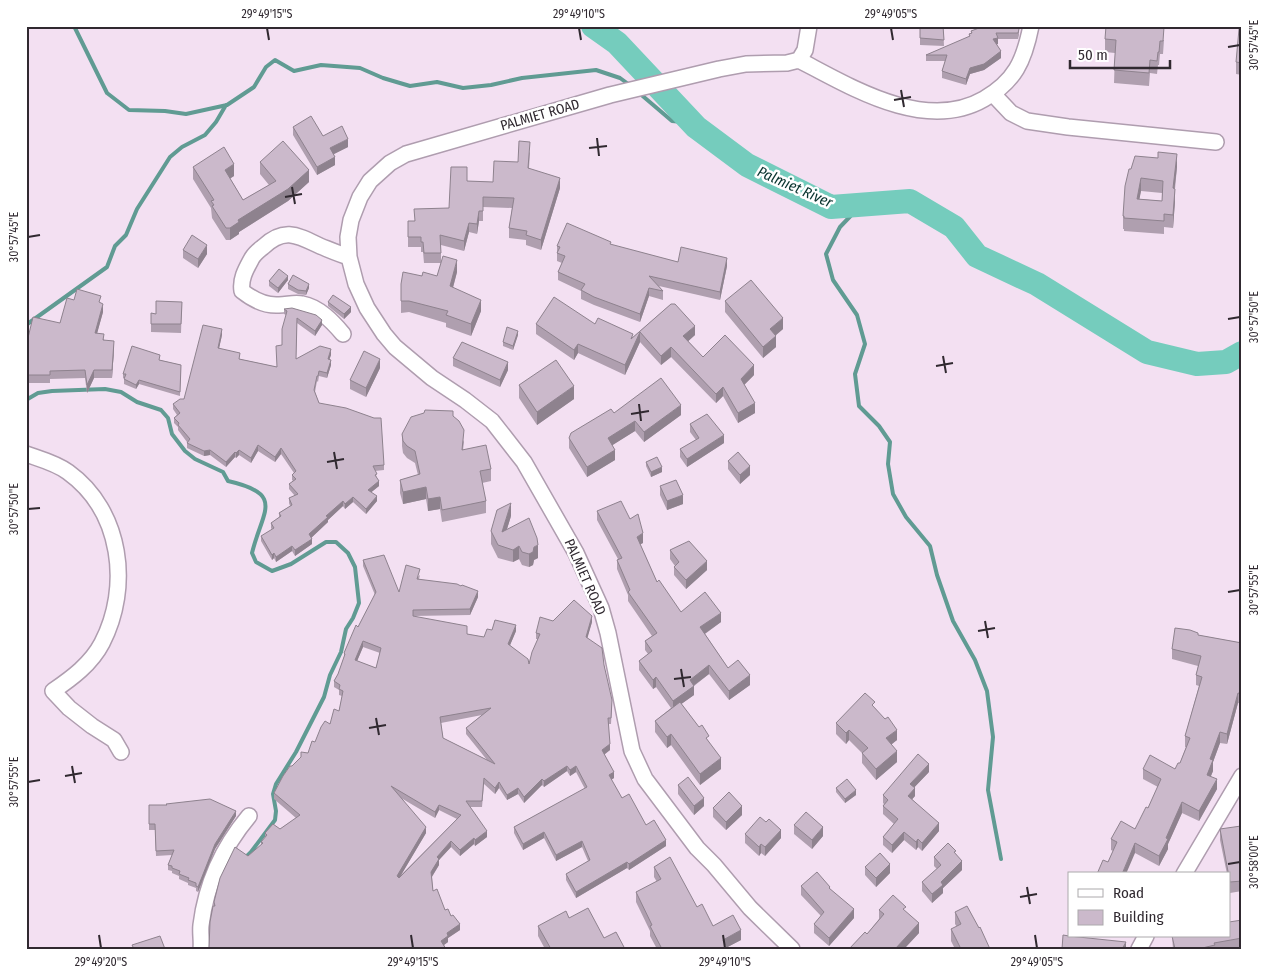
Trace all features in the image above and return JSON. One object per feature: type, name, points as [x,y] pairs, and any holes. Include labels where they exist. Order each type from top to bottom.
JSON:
[{"type":"street","points":[[810,26],[805,50],[798,60],[842,82],[891,103],[923,111],[947,111],[972,106],[993,94],[1007,83],[1019,66],[1031,26]]},
{"type":"street","name":"PALMIET ROAD","points":[[792,949],[750,908],[714,864],[697,848],[658,798],[641,772],[632,752],[602,608],[576,553],[524,462],[492,422],[417,366],[395,347],[384,334],[367,308],[356,284],[348,237],[351,220],[360,197],[370,181],[390,163],[406,154],[610,95],[719,69],[746,64],[787,63],[798,60]]},
{"type":"street","points":[[993,94],[1011,113],[1027,121],[1216,142]]},
{"type":"street","points":[[343,334],[333,323],[313,308],[302,303],[277,305],[263,303],[246,295],[242,291],[241,285],[243,276],[254,255],[267,242],[286,234],[294,234],[350,257]]},
{"type":"street","points":[[26,454],[68,472],[96,502],[109,526],[119,560],[119,584],[114,612],[101,644],[86,665],[54,691],[69,708],[114,740],[121,752]]},
{"type":"street","points":[[1185,872],[1242,776]]},
{"type":"street","points":[[201,949],[200,928],[204,904],[218,863],[235,833],[249,816]]},
{"type":"building","points":[[920,26],[943,26],[944,40],[920,38]]},
{"type":"building","points":[[979,26],[1019,26],[1019,29],[1018,33],[996,33],[998,38],[993,39],[1001,51],[984,64],[970,68],[966,79],[942,71],[947,55],[926,55],[970,36],[971,31],[979,28]]},
{"type":"building","points":[[1106,26],[1164,27],[1163,41],[1160,41],[1157,61],[1150,60],[1149,73],[1114,70],[1116,40],[1105,39]]},
{"type":"building","points":[[1239,29],[1242,29],[1242,63],[1236,62]]},
{"type":"building","points":[[311,116],[323,136],[342,126],[348,139],[330,148],[335,157],[317,167],[293,127]]},
{"type":"building","points":[[283,141],[309,170],[288,189],[238,220],[239,222],[230,228],[226,228],[212,206],[214,205],[211,201],[214,200],[193,167],[224,147],[234,164],[225,170],[243,200],[276,181],[260,162]]},
{"type":"building","points":[[519,141],[530,142],[528,168],[560,178],[541,240],[526,235],[527,231],[509,228],[514,198],[483,197],[483,211],[479,211],[477,224],[469,223],[464,241],[440,235],[441,253],[424,253],[421,237],[408,237],[408,221],[415,221],[414,209],[449,208],[451,167],[467,167],[467,181],[493,182],[494,161],[518,162]]},
{"type":"building","points":[[1158,152],[1177,154],[1173,188],[1175,189],[1173,215],[1164,214],[1164,221],[1124,218],[1125,186],[1129,169],[1131,169],[1135,156],[1158,158]],"holes":[[[1141,178],[1163,181],[1162,201],[1137,199]]]},
{"type":"building","points":[[567,223],[611,242],[610,244],[678,262],[681,247],[727,258],[720,292],[649,276],[663,291],[649,288],[640,314],[594,297],[581,290],[585,284],[558,272],[565,256],[557,253],[560,247],[557,246]]},
{"type":"building","points":[[192,235],[207,245],[198,259],[183,250]]},
{"type":"building","points":[[443,256],[457,260],[450,286],[481,300],[471,324],[446,315],[448,311],[409,301],[401,301],[403,272],[422,276],[423,272],[437,276]]},
{"type":"building","points":[[279,269],[288,276],[278,288],[269,281]]},
{"type":"building","points":[[293,275],[309,284],[306,291],[298,290],[288,284]]},
{"type":"building","points":[[751,280],[783,318],[770,329],[776,336],[763,347],[725,301]]},
{"type":"building","points":[[77,289],[101,296],[99,302],[103,304],[95,333],[104,334],[103,340],[114,341],[112,370],[94,370],[87,385],[85,370],[50,371],[50,375],[26,375],[26,342],[33,317],[60,323],[67,298],[74,300]]},
{"type":"building","points":[[333,295],[351,307],[344,314],[328,302]]},
{"type":"building","points":[[554,297],[595,324],[598,318],[633,334],[631,339],[671,304],[675,304],[695,326],[683,336],[703,357],[725,335],[754,365],[741,379],[755,403],[738,413],[723,387],[716,394],[671,347],[661,356],[640,332],[625,365],[578,344],[574,350],[536,324]]},
{"type":"building","points":[[156,301],[182,302],[181,324],[151,324],[151,313],[156,314]]},
{"type":"building","points":[[292,308],[316,315],[322,320],[315,331],[297,318],[296,359],[320,346],[331,349],[328,359],[331,360],[327,373],[319,371],[317,376],[314,390],[319,403],[346,408],[374,418],[381,418],[384,465],[373,466],[379,481],[368,490],[377,496],[366,509],[353,497],[345,504],[343,501],[309,534],[312,539],[295,550],[292,546],[276,557],[274,553],[272,555],[261,536],[274,528],[271,523],[281,516],[279,513],[292,505],[289,498],[298,494],[289,484],[296,479],[292,475],[296,471],[281,448],[275,457],[258,445],[251,458],[239,450],[226,462],[210,450],[204,451],[187,443],[190,439],[174,418],[180,413],[173,404],[180,399],[184,399],[203,325],[222,329],[218,348],[240,353],[239,359],[277,367],[276,346],[282,345],[282,329],[287,311],[284,309]]},
{"type":"building","points":[[507,327],[518,331],[513,346],[503,342]]},
{"type":"building","points":[[462,342],[508,362],[500,380],[453,358]]},
{"type":"building","points":[[132,346],[160,355],[159,360],[181,365],[180,392],[139,380],[136,385],[124,379],[126,374],[123,374]]},
{"type":"building","points":[[364,351],[380,359],[366,388],[350,380]]},
{"type":"building","points":[[556,360],[574,386],[537,412],[519,385]]},
{"type":"building","points":[[661,378],[681,405],[644,432],[635,421],[608,438],[615,450],[587,467],[569,438],[571,433],[611,409],[614,413]]},
{"type":"building","points":[[425,410],[453,411],[453,416],[459,421],[464,430],[462,450],[486,445],[491,469],[480,471],[486,501],[442,510],[440,497],[428,499],[426,487],[403,492],[400,480],[420,474],[415,451],[403,441],[402,434],[411,417],[424,413]]},
{"type":"building","points":[[707,414],[724,435],[687,459],[680,449],[699,438],[690,424]]},
{"type":"building","points":[[738,452],[750,466],[740,475],[728,461]]},
{"type":"building","points":[[657,457],[662,467],[651,472],[646,462]]},
{"type":"building","points":[[676,480],[683,495],[667,501],[660,486]]},
{"type":"building","points":[[621,501],[630,519],[638,514],[643,533],[637,537],[657,582],[659,580],[681,612],[705,592],[721,613],[700,627],[728,668],[738,660],[750,675],[729,691],[709,665],[690,680],[694,686],[673,701],[656,677],[653,680],[639,661],[652,651],[645,641],[657,633],[628,592],[630,590],[617,560],[622,558],[597,511]]},
{"type":"building","points":[[511,503],[502,532],[529,518],[538,545],[529,554],[522,552],[519,546],[513,550],[498,545],[491,531],[497,510]]},
{"type":"building","points":[[689,541],[707,561],[686,580],[674,567],[679,562],[670,550]]},
{"type":"building","points":[[384,555],[399,592],[406,565],[420,569],[417,579],[457,584],[478,591],[470,609],[413,610],[413,616],[467,626],[467,634],[484,637],[487,629],[492,630],[495,620],[516,625],[508,644],[528,659],[529,664],[540,634],[536,633],[540,617],[553,621],[574,600],[592,616],[586,637],[602,648],[612,700],[611,718],[608,718],[610,744],[602,750],[614,772],[609,775],[622,798],[629,794],[646,825],[654,820],[666,840],[629,864],[627,862],[576,892],[566,874],[590,860],[582,841],[556,855],[544,832],[523,844],[514,827],[587,787],[576,766],[570,770],[567,766],[544,781],[542,779],[524,797],[518,788],[507,795],[499,782],[495,788],[484,778],[482,801],[466,801],[487,831],[475,840],[474,838],[460,850],[451,841],[437,857],[439,859],[431,872],[433,891],[437,889],[445,910],[448,909],[451,916],[453,915],[460,924],[447,933],[448,936],[441,941],[446,949],[210,949],[210,922],[213,906],[215,906],[214,902],[220,878],[235,847],[248,856],[263,843],[261,842],[267,835],[265,833],[273,824],[280,829],[300,815],[274,793],[290,766],[301,757],[301,752],[308,753],[312,741],[315,742],[325,721],[330,724],[334,709],[339,711],[343,691],[339,689],[340,685],[334,681],[356,625],[358,627],[376,592],[363,560]],"holes":[[[363,641],[381,648],[376,668],[355,660]],[[491,708],[466,728],[495,764],[443,738],[440,717]],[[391,786],[435,812],[439,805],[461,815],[399,878],[397,876],[426,827]]]},
{"type":"building","points":[[1175,628],[1190,630],[1198,633],[1198,635],[1242,643],[1242,694],[1238,693],[1227,734],[1220,732],[1210,759],[1213,760],[1207,775],[1217,779],[1199,811],[1182,802],[1166,838],[1168,839],[1159,856],[1135,843],[1123,872],[1098,872],[1103,860],[1108,862],[1117,842],[1111,839],[1121,821],[1135,829],[1146,807],[1148,808],[1161,779],[1143,769],[1150,755],[1175,769],[1178,763],[1180,763],[1190,738],[1185,736],[1202,677],[1196,675],[1201,656],[1172,649]]},
{"type":"building","points":[[865,693],[875,702],[872,705],[885,719],[888,717],[897,730],[886,738],[897,751],[876,769],[862,753],[868,748],[849,730],[846,733],[836,723]]},
{"type":"building","points":[[680,702],[699,727],[702,725],[709,736],[706,738],[721,758],[700,774],[671,734],[667,737],[655,721]]},
{"type":"building","points":[[918,754],[929,764],[910,784],[915,788],[908,796],[939,823],[922,843],[918,839],[916,842],[904,832],[892,845],[883,837],[898,819],[883,806],[888,800],[883,795]]},
{"type":"building","points":[[688,777],[704,798],[694,806],[678,785]]},
{"type":"building","points":[[847,779],[856,790],[845,799],[836,788]]},
{"type":"building","points":[[729,792],[742,806],[726,822],[713,808]]},
{"type":"building","points":[[210,799],[236,811],[215,844],[198,887],[196,883],[188,880],[189,878],[179,874],[180,871],[168,865],[174,850],[156,851],[155,824],[149,824],[149,805],[167,805]]},
{"type":"building","points":[[806,812],[823,827],[812,840],[794,825]]},
{"type":"building","points":[[760,817],[766,822],[769,819],[781,830],[765,847],[761,844],[759,847],[745,834]]},
{"type":"building","points":[[1241,826],[1242,881],[1230,882],[1230,872],[1228,872],[1220,829]]},
{"type":"building","points":[[948,843],[962,861],[941,882],[943,885],[932,894],[922,882],[941,865],[934,857]]},
{"type":"building","points":[[880,853],[890,864],[876,878],[865,867]]},
{"type":"building","points":[[670,857],[697,907],[702,904],[713,926],[733,915],[741,930],[723,940],[728,949],[662,949],[636,892],[661,879],[654,867]]},
{"type":"building","points":[[817,872],[829,888],[854,909],[829,938],[814,924],[824,912],[801,886]]},
{"type":"building","points":[[893,895],[906,907],[903,909],[919,923],[895,949],[849,949],[865,932],[867,934],[884,914],[879,910]]},
{"type":"building","points":[[967,906],[980,927],[990,949],[961,949],[951,929],[961,924],[955,912]]},
{"type":"building","points":[[588,908],[604,938],[616,932],[625,949],[551,949],[538,926],[566,911],[569,918]]},
{"type":"building","points":[[1242,920],[1242,938],[1214,943],[1215,945],[1198,949],[1175,949],[1172,938],[1230,938],[1230,922]]},
{"type":"building","points":[[1063,935],[1068,936],[1068,938],[1090,938],[1126,942],[1122,949],[1062,949]]},
{"type":"building","points":[[160,936],[165,949],[134,949],[132,945]]},
{"type":"waterway","points":[[74,26],[107,93],[129,110],[165,111],[186,114],[227,105],[254,87],[266,67],[275,60],[294,71],[321,65],[360,68],[383,78],[410,86],[437,82],[463,88],[491,85],[522,78],[596,70],[620,78],[631,86]]},
{"type":"waterway","name":"Palmiet River","points":[[593,26],[617,43],[696,127],[747,165],[831,207],[910,201],[954,227],[977,256],[1037,284],[1147,352],[1197,364],[1226,362],[1242,353]]},
{"type":"waterway","points":[[638,92],[672,121],[693,123]]},
{"type":"waterway","points":[[26,325],[107,267],[115,246],[126,235],[137,209],[170,157],[182,147],[205,135],[216,122],[226,105]]},
{"type":"waterway","points":[[862,204],[840,227],[826,254],[833,280],[857,315],[865,344],[855,374],[859,406],[879,426],[890,442],[888,464],[893,494],[906,517],[930,546],[937,575],[953,621],[975,660],[987,691],[993,737],[988,790],[1001,859]]},
{"type":"waterway","points":[[26,400],[38,393],[52,391],[105,389],[121,392],[137,402],[161,410],[168,418],[172,434],[185,451],[195,459],[223,472],[228,481],[246,486],[258,492],[264,498],[266,506],[252,553],[256,562],[272,571],[291,564],[326,542],[336,542],[348,553],[355,567],[359,603],[346,629],[341,652],[330,675],[324,697],[296,752],[276,784],[273,794],[276,811],[275,820],[244,859]]}]
